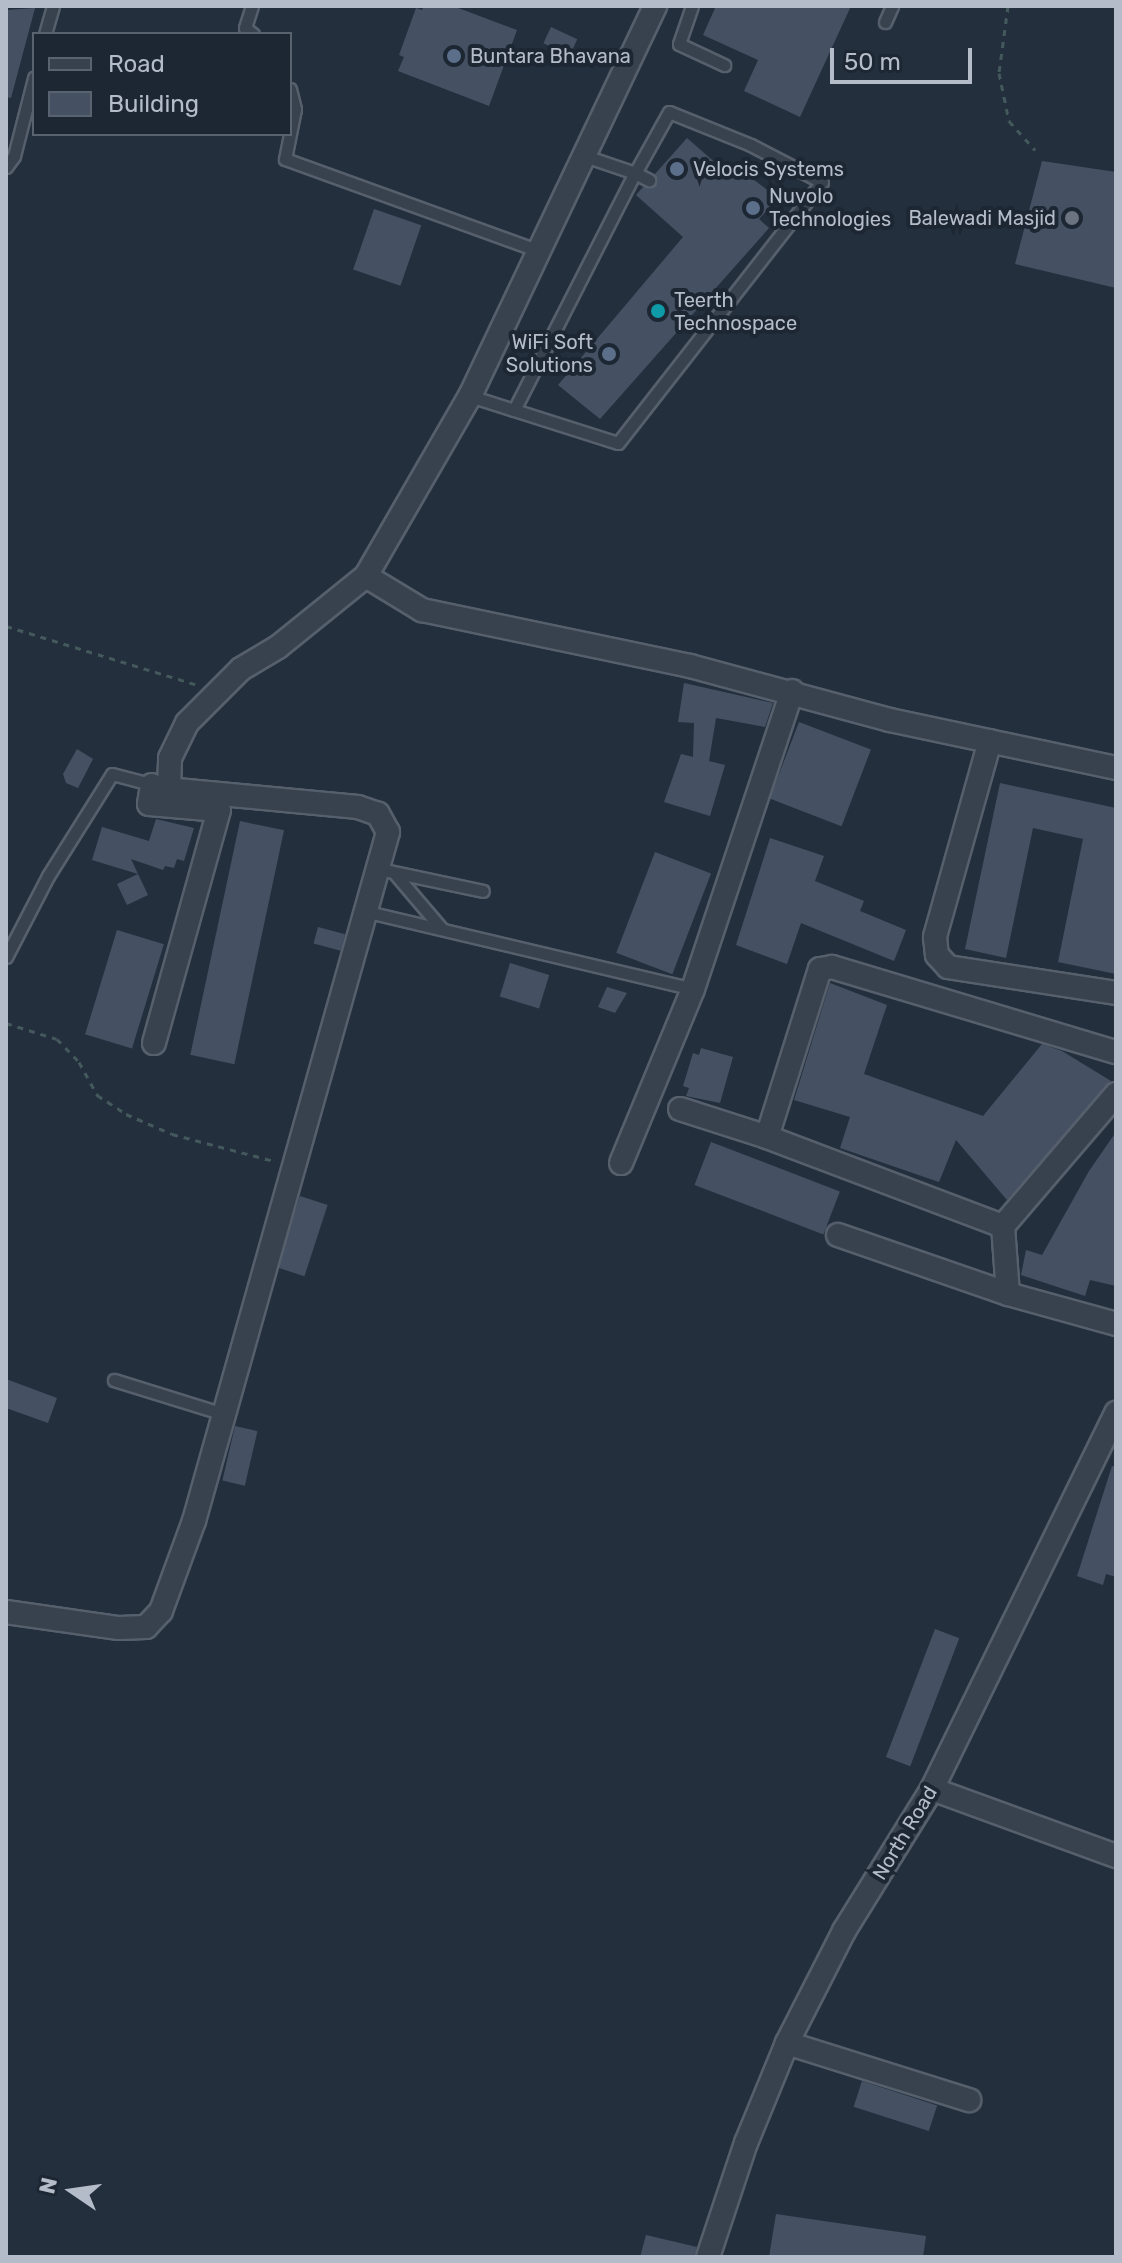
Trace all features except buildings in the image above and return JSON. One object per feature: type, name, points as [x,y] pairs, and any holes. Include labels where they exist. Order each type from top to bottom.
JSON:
[{"type":"street","points":[[154,1043],[219,810],[149,804],[161,787],[170,758],[187,723],[241,669],[278,647],[366,576],[470,396],[655,6]]},
{"type":"street","points":[[366,576],[422,610],[690,666],[792,691],[890,720],[1116,768]]},
{"type":"street","points":[[621,1163],[693,989],[792,691]]},
{"type":"street","points":[[990,741],[935,937],[937,955],[948,967],[1116,993]]},
{"type":"street","points":[[6,1612],[119,1628],[146,1627],[161,1611],[194,1521],[368,912],[388,872],[388,832],[378,814],[358,807],[161,787]]},
{"type":"street","points":[[767,1137],[820,969],[832,967],[1116,1052]]},
{"type":"street","points":[[1008,1294],[1003,1226],[1116,1094]]},
{"type":"street","points":[[680,1109],[767,1137],[1003,1226]]},
{"type":"street","points":[[838,1235],[1008,1294],[1116,1324]]},
{"type":"street","name":"North Road","points":[[708,2257],[746,2143],[787,2043],[844,1931],[932,1789],[1116,1413]]},
{"type":"street","points":[[932,1789],[1116,1856]]},
{"type":"street","points":[[787,2043],[969,2100]]},
{"type":"lane","points":[[46,32],[53,6]]},
{"type":"lane","points":[[250,32],[245,28],[252,6]]},
{"type":"lane","points":[[692,6],[679,44],[724,65]]},
{"type":"lane","points":[[885,22],[892,6]]},
{"type":"lane","points":[[6,167],[14,156],[32,86]]},
{"type":"lane","points":[[292,97],[295,109],[292,124]]},
{"type":"lane","points":[[470,396],[514,410],[618,443],[822,182],[751,145],[669,112],[514,410]]},
{"type":"lane","points":[[290,136],[285,159],[539,251]]},
{"type":"lane","points":[[585,156],[649,180]]},
{"type":"lane","points":[[6,957],[48,876],[112,774],[161,787]]},
{"type":"lane","points":[[388,872],[442,929]]},
{"type":"lane","points":[[388,872],[483,891]]},
{"type":"lane","points":[[368,912],[693,989]]},
{"type":"lane","points":[[114,1380],[224,1414]]},
{"type":"path","points":[[1008,6],[999,73],[1009,121],[1035,150]]},
{"type":"path","points":[[6,626],[219,691]]},
{"type":"path","points":[[6,1023],[57,1039],[79,1062],[97,1095],[126,1114],[172,1134],[293,1166]]},
{"type":"place","name":"Buntara Bhavana","points":[[454,56]]},
{"type":"place","name":"Velocis Systems","points":[[677,169]]},
{"type":"place","name":"Nuvolo Technologies","points":[[753,208]]},
{"type":"place","name":"Balewadi Masjid","points":[[1072,218]]},
{"type":"place","name":"Teerth Technospace","points":[[658,311]]},
{"type":"place","name":"WiFi Soft Solutions","points":[[609,354]]}]
